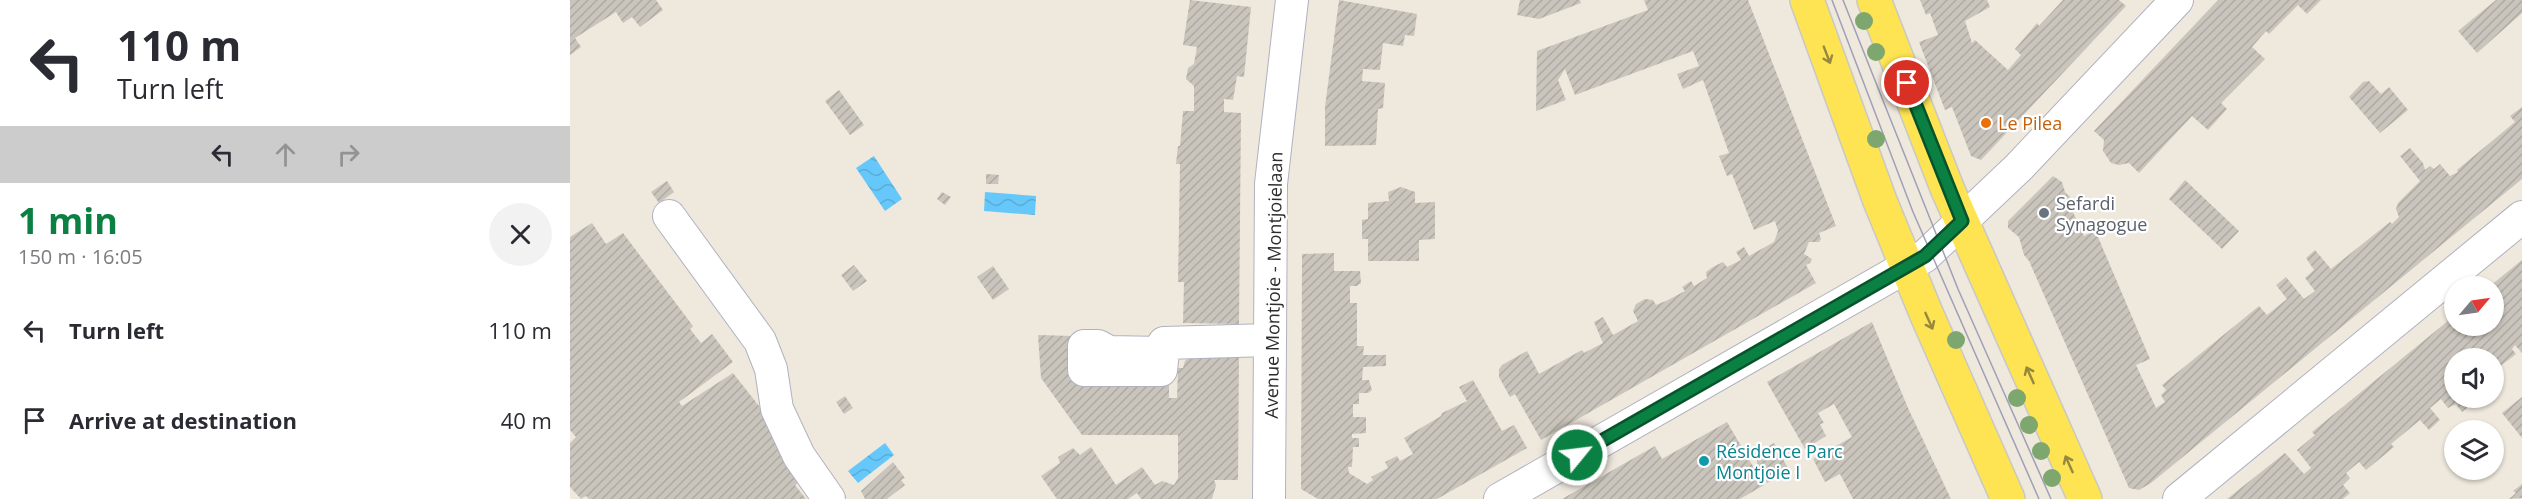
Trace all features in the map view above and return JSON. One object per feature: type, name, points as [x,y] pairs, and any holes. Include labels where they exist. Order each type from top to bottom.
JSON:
[{"type":"main road","points":[[1807,0],[1907,267],[2008,499]]},
{"type":"main road","points":[[1874,0],[1962,221],[2085,499]]},
{"type":"street","name":"Avenue Montjoie - Montjoielaan","points":[[1269,499],[1271,184],[1292,0]]},
{"type":"street","points":[[1500,499],[1925,256],[2019,167],[2177,0]]},
{"type":"street","points":[[669,216],[760,341],[771,369],[777,409],[799,456],[829,499]]},
{"type":"street","points":[[2179,499],[2522,217]]},
{"type":"street","points":[[1162,352],[1164,343],[1270,340]]},
{"type":"water","points":[[874,156],[902,199],[885,211],[856,168]]},
{"type":"water","points":[[985,192],[1036,196],[1035,215],[984,211]]},
{"type":"water","points":[[885,443],[894,455],[858,483],[848,471]]},
{"type":"building","points":[[570,0],[656,0],[663,10],[640,27],[632,17],[623,23],[616,12],[575,38],[581,47],[570,55]]},
{"type":"building","points":[[1190,0],[1251,7],[1244,77],[1237,76],[1233,100],[1224,99],[1224,112],[1241,113],[1239,324],[1183,323],[1184,282],[1178,282],[1180,164],[1176,164],[1183,111],[1194,111],[1194,86],[1186,79],[1188,68],[1194,64],[1197,47],[1183,45]]},
{"type":"building","points":[[1339,0],[1417,14],[1414,36],[1405,35],[1403,46],[1383,43],[1380,70],[1363,69],[1362,81],[1385,83],[1383,108],[1378,109],[1376,145],[1325,146],[1325,107]]},
{"type":"building","points":[[1520,0],[1580,0],[1581,3],[1539,19],[1517,15]]},
{"type":"building","points":[[1644,0],[1748,0],[1836,226],[1819,233],[1821,239],[1819,242],[1809,242],[1804,254],[1812,259],[1806,265],[1816,283],[1541,440],[1515,394],[1510,397],[1499,377],[1499,369],[1502,365],[1527,351],[1539,374],[1582,350],[1584,353],[1603,343],[1594,322],[1603,317],[1613,335],[1638,321],[1633,311],[1636,304],[1645,299],[1653,300],[1656,305],[1668,300],[1685,291],[1682,287],[1691,281],[1694,286],[1707,278],[1706,272],[1713,267],[1723,262],[1727,267],[1741,260],[1736,252],[1744,247],[1749,256],[1774,242],[1778,231],[1775,221],[1754,230],[1732,174],[1727,176],[1719,156],[1729,153],[1703,80],[1683,89],[1677,74],[1699,66],[1693,51],[1575,95],[1565,69],[1558,80],[1566,100],[1536,111],[1537,51],[1648,10]]},
{"type":"building","points":[[1920,0],[1987,0],[1990,7],[1965,21],[1972,43],[1975,40],[2008,70],[2021,55],[2015,49],[2037,23],[2039,26],[2063,0],[2119,0],[2126,6],[1981,160],[1971,156],[1952,107],[1945,110],[1919,42],[1938,35],[1930,13],[1926,15]]},
{"type":"building","points":[[2218,0],[2321,0],[2307,14],[2298,5],[2269,34],[2266,31],[2252,47],[2265,59],[2221,103],[2227,109],[2208,130],[2192,116],[2139,173],[2129,163],[2119,165],[2111,163],[2103,151],[2104,140],[2094,131]]},
{"type":"building","points":[[2496,0],[2522,0],[2522,13],[2477,53],[2458,31]]},
{"type":"building","points":[[2369,81],[2381,94],[2389,87],[2408,110],[2380,133],[2349,97],[2363,82]]},
{"type":"building","points":[[839,90],[864,125],[850,135],[825,101]]},
{"type":"building","points":[[2522,107],[2522,179],[2151,483],[2139,490],[2129,488],[2029,261],[2024,255],[2019,237],[2008,228],[2008,221],[2053,176],[2062,182],[2065,192],[2074,201],[2070,206],[2084,236],[2095,230],[2150,359],[2136,365],[2156,408],[2165,402],[2161,395],[2166,390],[2162,385],[2259,306],[2267,315],[2287,299],[2276,285],[2286,277],[2304,299],[2315,291],[2305,278],[2314,270],[2306,258],[2315,250],[2331,269],[2399,217],[2396,209],[2398,203],[2420,181],[2400,156],[2410,148],[2423,163],[2425,170],[2430,166],[2434,169],[2440,164],[2450,176],[2458,172],[2457,170],[2515,122],[2510,116]]},
{"type":"building","points":[[986,174],[999,175],[998,184],[986,184]]},
{"type":"building","points":[[2185,180],[2239,231],[2222,249],[2169,199]]},
{"type":"building","points":[[667,181],[674,192],[659,203],[651,192]]},
{"type":"building","points":[[1401,187],[1415,192],[1415,203],[1435,202],[1435,239],[1419,240],[1419,261],[1368,261],[1368,239],[1362,239],[1362,220],[1368,219],[1368,203],[1389,201],[1388,192]]},
{"type":"building","points":[[942,192],[951,197],[945,205],[937,199]]},
{"type":"building","points":[[592,223],[606,244],[623,233],[693,326],[690,329],[701,343],[712,334],[733,362],[679,402],[682,406],[733,373],[759,406],[799,482],[795,485],[806,499],[589,499],[586,496],[581,499],[570,487],[570,443],[576,437],[570,430],[570,237]]},
{"type":"building","points":[[1334,253],[1334,271],[1360,271],[1361,283],[1357,286],[1350,286],[1350,303],[1357,303],[1357,346],[1364,346],[1363,355],[1386,355],[1386,366],[1363,367],[1362,380],[1369,380],[1372,390],[1368,393],[1359,393],[1359,404],[1353,404],[1353,417],[1366,417],[1366,433],[1352,434],[1352,438],[1359,438],[1359,447],[1353,447],[1352,467],[1348,467],[1349,473],[1367,484],[1373,480],[1371,477],[1388,468],[1385,462],[1397,456],[1400,461],[1413,454],[1404,438],[1441,416],[1442,413],[1467,401],[1459,387],[1473,380],[1502,431],[1514,425],[1527,448],[1437,499],[1318,499],[1301,489],[1302,254]]},
{"type":"building","points":[[2522,260],[2522,353],[2515,345],[2512,349],[2516,354],[2504,363],[2504,348],[2444,348],[2444,403],[2441,399],[2430,408],[2440,420],[2429,430],[2420,420],[2391,444],[2394,447],[2366,470],[2359,462],[2346,473],[2350,478],[2343,485],[2350,493],[2343,499],[2227,499],[2285,453],[2304,474],[2311,468],[2297,450],[2315,435],[2312,432],[2444,324],[2444,336],[2504,336],[2502,276]]},
{"type":"building","points":[[854,265],[867,281],[853,291],[841,275]]},
{"type":"building","points":[[993,266],[1009,289],[993,300],[977,277]]},
{"type":"building","points":[[1872,322],[1908,408],[1951,499],[1853,499],[1840,474],[1825,482],[1813,459],[1852,437],[1834,404],[1818,413],[1824,423],[1820,424],[1826,436],[1805,449],[1767,382]]},
{"type":"building","points":[[1038,335],[1073,336],[1078,383],[1169,383],[1169,398],[1177,398],[1178,368],[1183,368],[1185,361],[1190,357],[1239,356],[1238,480],[1214,480],[1216,485],[1212,499],[1141,499],[1137,493],[1128,499],[1057,499],[1041,476],[1060,463],[1058,457],[1073,448],[1080,455],[1091,447],[1116,485],[1142,467],[1155,485],[1162,481],[1174,485],[1178,478],[1178,435],[1082,435],[1041,378]]},
{"type":"building","points":[[845,396],[853,408],[844,414],[836,402]]},
{"type":"building","points":[[2522,397],[2522,438],[2502,413]]},
{"type":"building","name":"Résidence Parc Montjoie I","points":[[1727,422],[1764,485],[1740,499],[1562,499],[1655,446],[1662,459]]},
{"type":"building","points":[[1774,443],[1789,470],[1767,483],[1757,465],[1757,458],[1759,452]]},
{"type":"building","points":[[893,462],[905,478],[901,480],[905,485],[887,499],[865,499],[861,491]]},
{"type":"building","points":[[2522,484],[2522,498],[2509,499],[2516,493],[2513,491]]},
{"type":"tram line","points":[[1832,0],[1913,212],[2039,499]]},
{"type":"tram line","points":[[1843,0],[1958,289],[2051,499]]},
{"type":"place","name":"Le Pilea","points":[[1986,123]]},
{"type":"place","name":"Sefardi Synagogue","points":[[2044,213]]},
{"type":"place","name":"Résidence Parc Montjoie I","points":[[1704,461]]},
{"type":"route","points":[[1577,455],[1925,256],[1962,221],[1907,83]]}]
